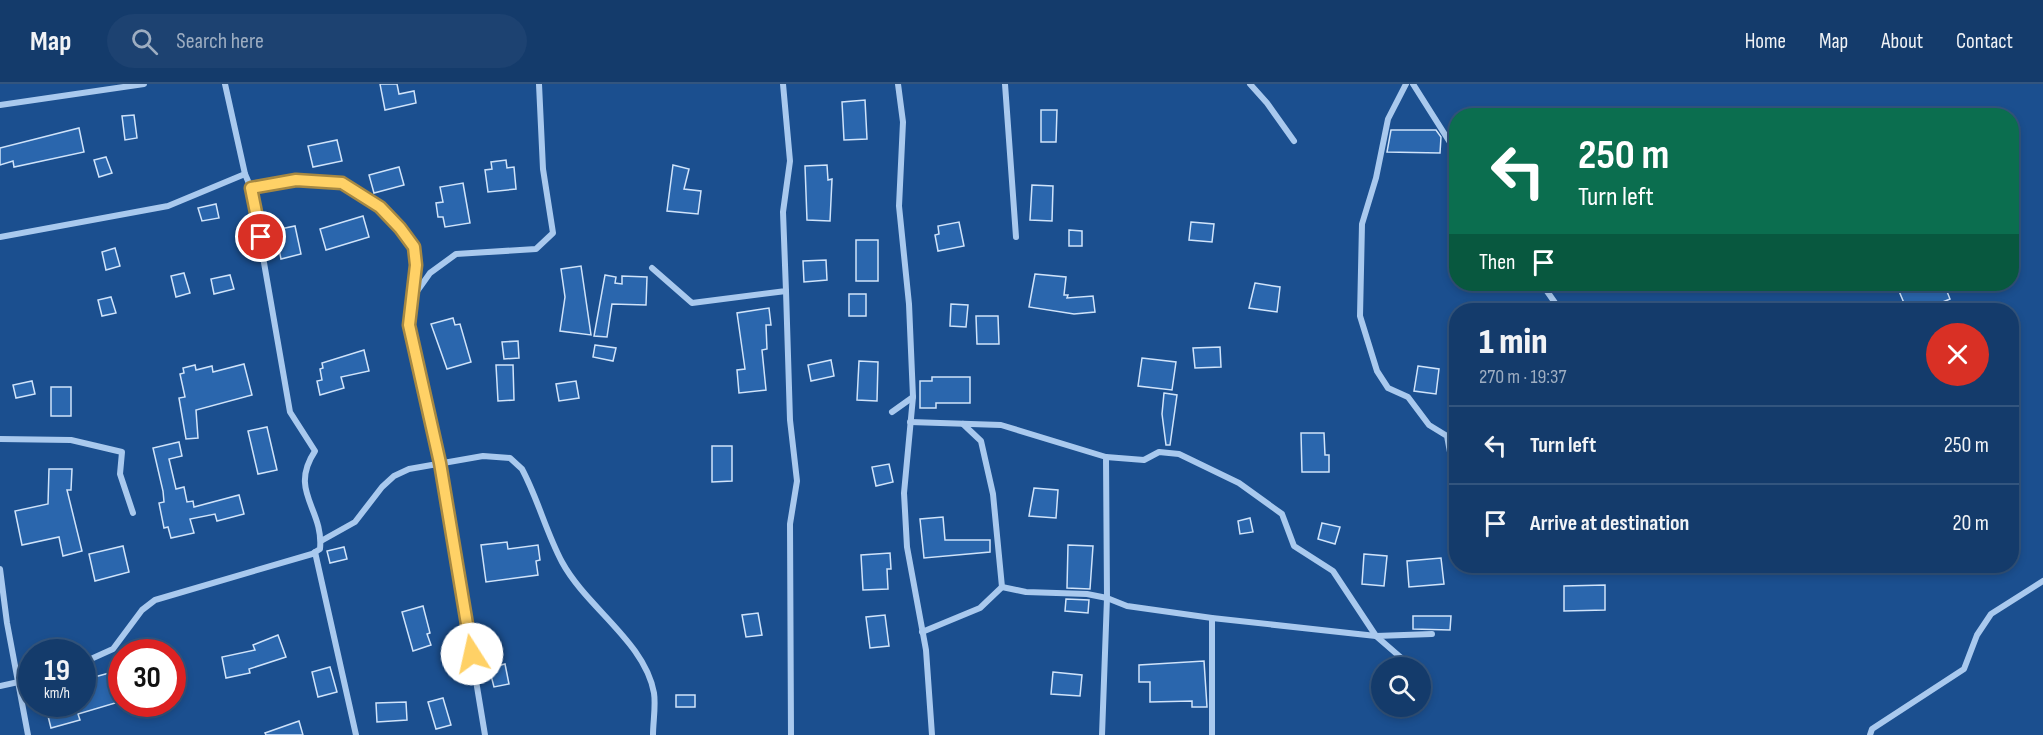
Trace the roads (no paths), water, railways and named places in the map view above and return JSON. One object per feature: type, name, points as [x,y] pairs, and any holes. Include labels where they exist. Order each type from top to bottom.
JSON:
[{"type":"street","points":[[0,105],[144,84]]},
{"type":"street","points":[[96,657],[113,649],[142,610],[155,600],[321,549],[321,541],[303,477],[304,468],[315,451],[290,412],[251,188],[245,174],[225,84]]},
{"type":"street","points":[[411,306],[413,297],[430,273],[456,254],[536,249],[553,233],[543,169],[539,84]]},
{"type":"street","points":[[783,84],[790,161],[783,212],[790,420],[797,481],[790,524],[791,735]]},
{"type":"street","points":[[898,84],[903,122],[899,206],[909,304],[913,397],[904,493],[907,547],[922,632],[932,735]]},
{"type":"street","points":[[1005,84],[1016,237]]},
{"type":"street","points":[[1250,84],[1267,103],[1294,141]]},
{"type":"street","points":[[1406,84],[1388,119],[1376,178],[1362,224],[1360,316],[1377,370],[1388,388],[1408,397],[1429,425],[1447,436],[1449,447]]},
{"type":"street","points":[[1413,84],[1449,141]]},
{"type":"street","points":[[0,237],[168,206],[245,174]]},
{"type":"street","points":[[251,188],[296,180],[342,183],[380,207],[414,247],[416,265],[409,325],[440,463],[485,735]]},
{"type":"street","points":[[652,268],[692,303],[786,291]]},
{"type":"street","points":[[892,412],[913,397]]},
{"type":"street","points":[[910,422],[1001,425],[1106,457],[1144,460],[1159,452],[1179,454],[1239,483],[1282,514],[1294,546],[1333,571],[1376,636],[1400,657]]},
{"type":"street","points":[[963,424],[981,441],[993,494],[1002,587]]},
{"type":"street","points":[[0,440],[71,440],[122,452],[120,474],[133,513]]},
{"type":"street","points":[[321,541],[355,522],[394,476],[409,469],[483,456],[510,459],[522,469],[562,563],[584,595],[630,645],[648,670],[655,695],[653,735]]},
{"type":"street","points":[[1102,735],[1107,598],[1106,457]]},
{"type":"street","points":[[315,552],[356,735]]},
{"type":"street","points":[[0,569],[17,682],[28,735]]},
{"type":"street","points":[[1870,735],[1872,729],[1964,669],[1977,635],[1991,614],[2043,581]]},
{"type":"street","points":[[922,632],[980,608],[1002,587]]},
{"type":"street","points":[[1002,587],[1026,592],[1107,598],[1126,606],[1212,618],[1376,636],[1431,634]]},
{"type":"street","points":[[1212,618],[1212,735]]},
{"type":"street","points":[[0,686],[17,682]]}]
